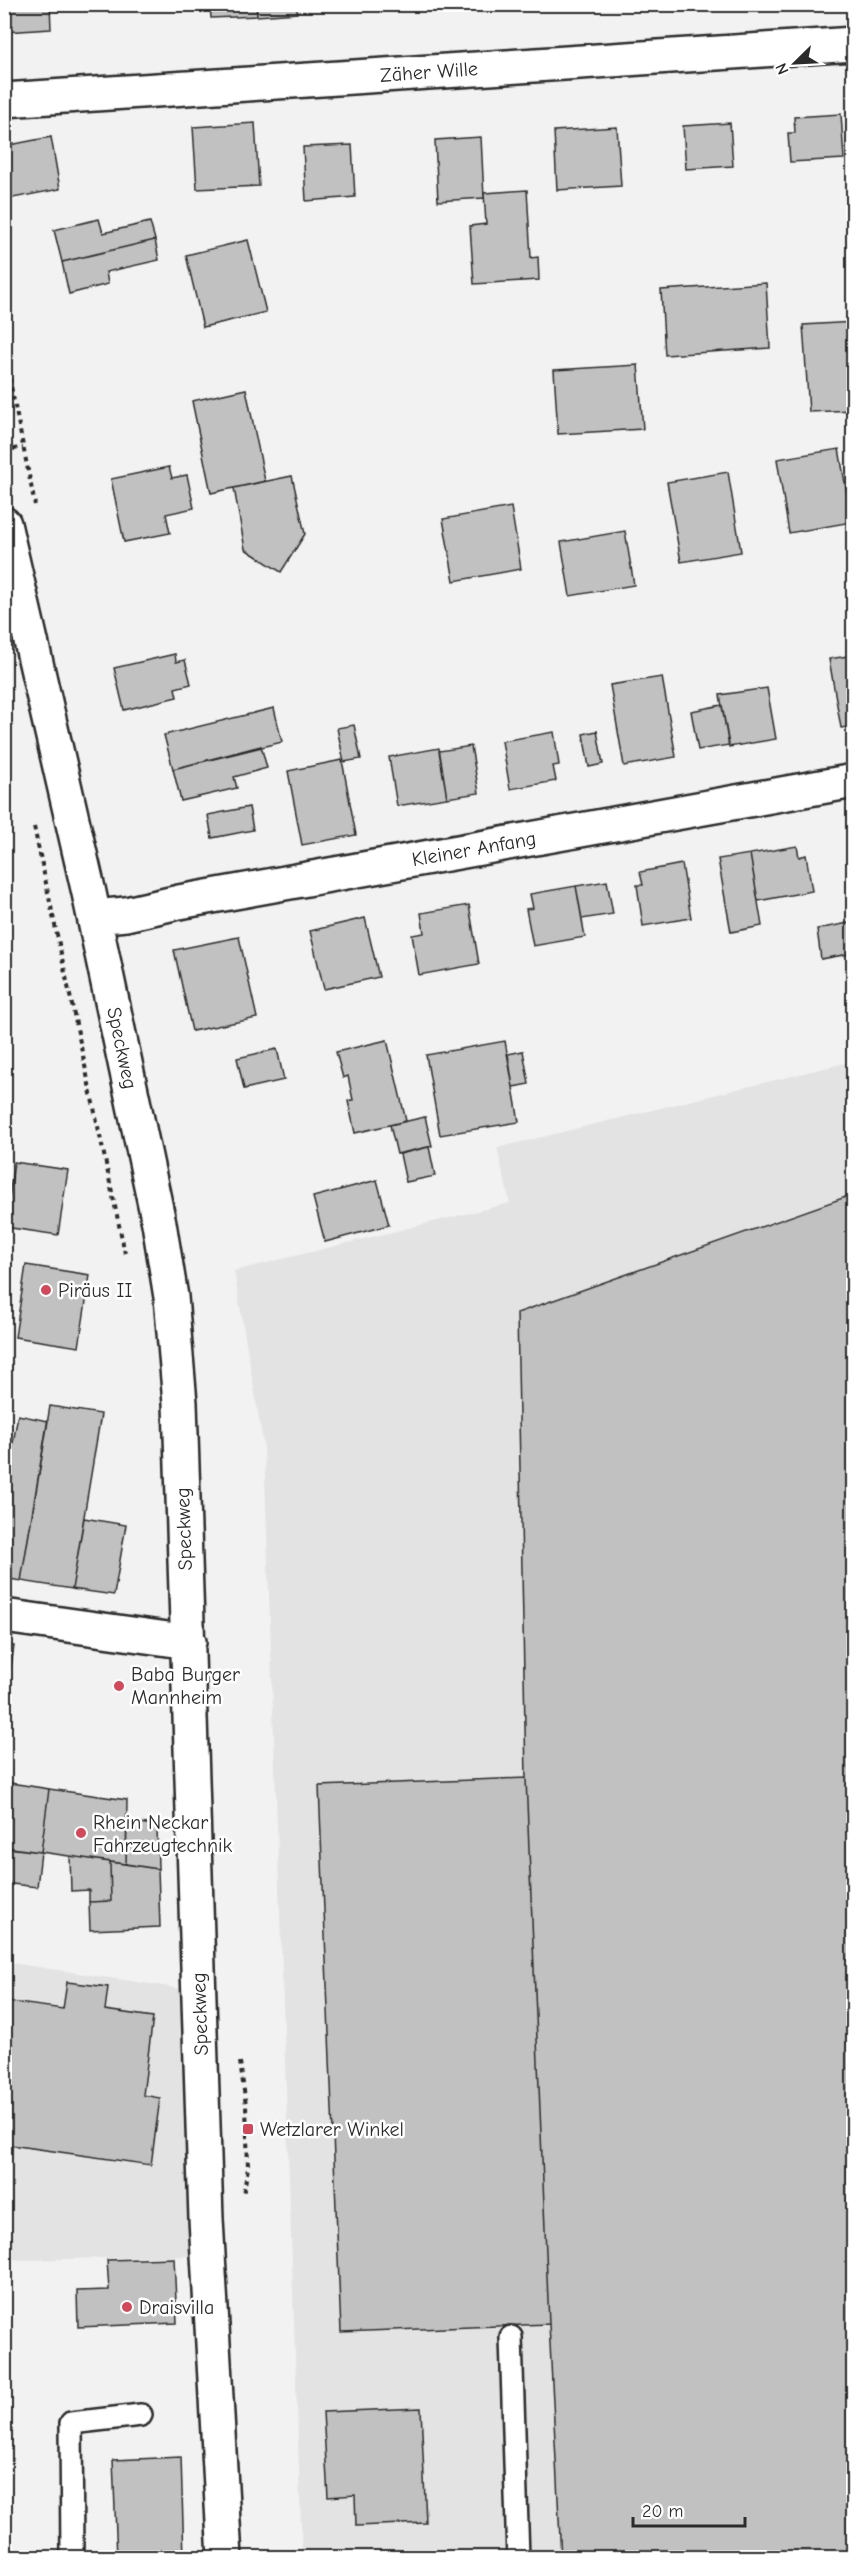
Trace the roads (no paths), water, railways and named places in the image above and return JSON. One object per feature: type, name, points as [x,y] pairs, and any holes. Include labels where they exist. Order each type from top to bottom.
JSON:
[{"type":"street","name":"Zäher Wille","points":[[4,100],[854,44]]},
{"type":"street","name":"Speckweg","points":[[4,524],[8,557],[94,917],[159,1222],[171,1297],[180,1403],[206,2219],[226,2555]]},
{"type":"street","name":"Kleiner Anfang","points":[[94,917],[126,914],[179,902],[854,781]]},
{"type":"street","points":[[4,1616],[189,1642]]},
{"type":"lane","points":[[511,2337],[518,2558]]},
{"type":"lane","points":[[72,2558],[71,2423],[141,2415]]},
{"type":"place","name":"Piräus II","points":[[46,1290]]},
{"type":"place","name":"Baba Burger Mannheim","points":[[119,1686]]},
{"type":"place","name":"Rhein Neckar Fahrzeugtechnik","points":[[81,1833]]},
{"type":"place","name":"Wetzlarer Winkel","points":[[248,2129]]},
{"type":"place","name":"Draisvilla","points":[[127,2307]]}]
